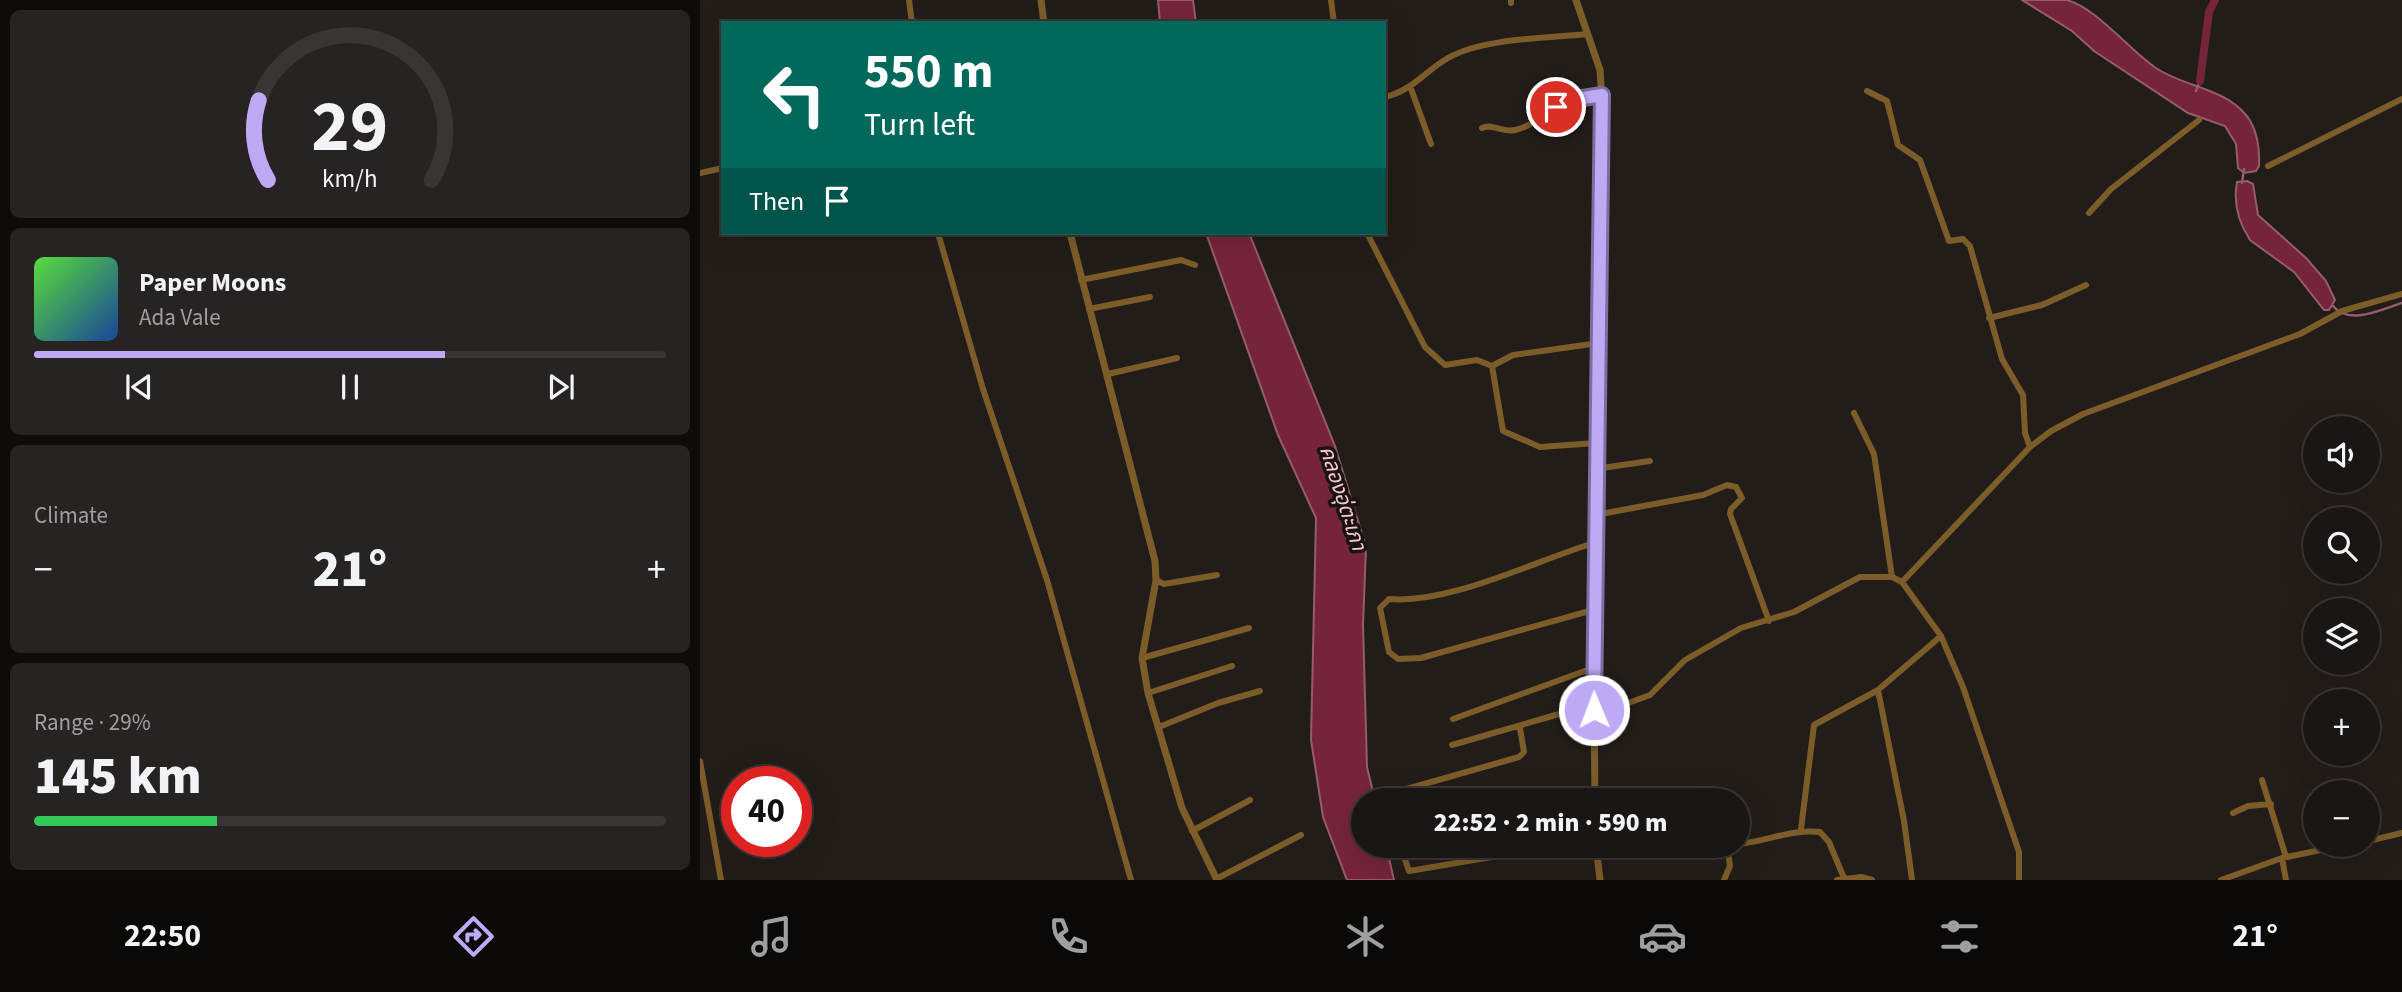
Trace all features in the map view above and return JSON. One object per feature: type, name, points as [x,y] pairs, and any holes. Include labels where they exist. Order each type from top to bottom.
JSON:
[{"type":"street","points":[[909,0],[912,21]]},
{"type":"street","points":[[1041,0],[1044,21]]},
{"type":"street","points":[[1331,0],[1334,21]]},
{"type":"street","points":[[1576,0],[1600,70],[1602,95],[1593,610],[1595,788]]},
{"type":"street","points":[[1386,97],[1402,93],[1449,57],[1477,48],[1588,34]]},
{"type":"street","points":[[1410,86],[1431,144]]},
{"type":"street","points":[[1867,91],[1887,101],[1898,145],[1904,152],[1920,160],[1949,241],[1964,239],[1968,242],[2002,359],[2023,395],[2025,433],[2030,447]]},
{"type":"street","points":[[1482,128],[1493,126],[1513,131],[1534,123],[1542,115],[1570,100],[1602,95]]},
{"type":"street","points":[[2268,166],[2402,99]]},
{"type":"street","points":[[2089,213],[2111,190],[2199,120]]},
{"type":"street","points":[[700,173],[721,168]]},
{"type":"street","points":[[939,235],[982,389],[1047,580],[1131,880]]},
{"type":"street","points":[[1070,235],[1152,548],[1156,579],[1142,658],[1149,693],[1192,831],[1217,879],[1301,835]]},
{"type":"street","points":[[1368,235],[1424,347],[1445,365],[1477,360],[1492,366],[1513,355],[1599,343]]},
{"type":"street","points":[[1081,280],[1181,260],[1195,265]]},
{"type":"street","points":[[1989,318],[2033,308],[2086,285]]},
{"type":"street","points":[[1902,582],[2030,447],[2051,430],[2083,414],[2300,334],[2338,313],[2402,294]]},
{"type":"street","points":[[1089,309],[1150,297]]},
{"type":"street","points":[[1108,374],[1177,358]]},
{"type":"street","points":[[1492,366],[1503,431],[1508,435],[1540,447],[1596,443]]},
{"type":"street","points":[[1854,412],[1874,454],[1892,577]]},
{"type":"street","points":[[1595,469],[1650,461]]},
{"type":"street","points":[[1595,514],[1703,495],[1727,485],[1736,487],[1742,498],[1731,509],[1730,514],[1769,621]]},
{"type":"street","points":[[1593,610],[1420,658],[1398,659],[1390,652],[1380,608],[1389,599],[1413,601],[1492,578],[1594,543]]},
{"type":"street","points":[[1156,579],[1164,584],[1216,575]]},
{"type":"street","points":[[1452,745],[1520,728],[1566,712],[1620,706],[1650,695],[1685,660],[1710,643],[1741,628],[1794,612],[1860,578],[1892,577],[1902,582],[1941,636],[1963,687],[2019,852],[2019,880]]},
{"type":"street","points":[[1142,658],[1249,628]]},
{"type":"street","points":[[1801,829],[1814,725],[1878,690],[1941,636]]},
{"type":"street","points":[[1149,693],[1232,666]]},
{"type":"street","points":[[1453,719],[1593,668]]},
{"type":"street","points":[[1878,690],[1905,821],[1912,880]]},
{"type":"street","points":[[1159,727],[1218,703],[1260,691]]},
{"type":"street","points":[[1410,788],[1519,757],[1524,752],[1520,728]]},
{"type":"street","points":[[700,761],[721,880]]},
{"type":"street","points":[[2262,780],[2272,804],[2284,857],[2286,880]]},
{"type":"street","points":[[1192,831],[1250,800]]},
{"type":"street","points":[[2233,813],[2248,806],[2272,804]]},
{"type":"street","points":[[1750,843],[1765,841],[1801,829],[1821,832],[1840,879],[1872,880]]},
{"type":"street","points":[[2380,838],[2402,833]]},
{"type":"street","points":[[2221,880],[2284,857],[2303,853]]},
{"type":"street","points":[[1404,858],[1409,871],[1486,858]]},
{"type":"street","points":[[1597,858],[1600,880]]},
{"type":"street","points":[[1724,880],[1730,866],[1729,858]]},
{"type":"water","points":[[1158,0],[1193,0],[1196,21],[1160,21]]},
{"type":"water","points":[[2022,0],[2066,0],[2077,4],[2089,11],[2156,68],[2215,93],[2237,106],[2250,120],[2255,132],[2259,159],[2256,171],[2244,173],[2238,168],[2236,144],[2225,126],[2188,113],[2094,51],[2072,31]]},
{"type":"water","points":[[2247,181],[2253,184],[2258,215],[2306,258],[2326,281],[2335,300],[2329,310],[2324,310],[2294,272],[2250,240],[2236,205],[2237,182]]},
{"type":"water","name":"คลองอุ่ตะเภา","points":[[1207,235],[1250,235],[1335,446],[1366,547],[1363,625],[1367,767],[1372,788],[1351,788],[1351,858],[1389,858],[1394,880],[1347,880],[1323,817],[1311,740],[1316,518],[1278,435]]},
{"type":"waterway","points":[[2200,81],[2209,12],[2215,0]]},
{"type":"waterway","points":[[2196,91],[2200,81]]},
{"type":"waterway","points":[[2242,183],[2244,169]]},
{"type":"waterway","points":[[2333,306],[2340,312],[2357,315],[2402,303]]},
{"type":"route","points":[[1556,107],[1570,100],[1602,95],[1604,131],[1595,469],[1594,710]]}]
